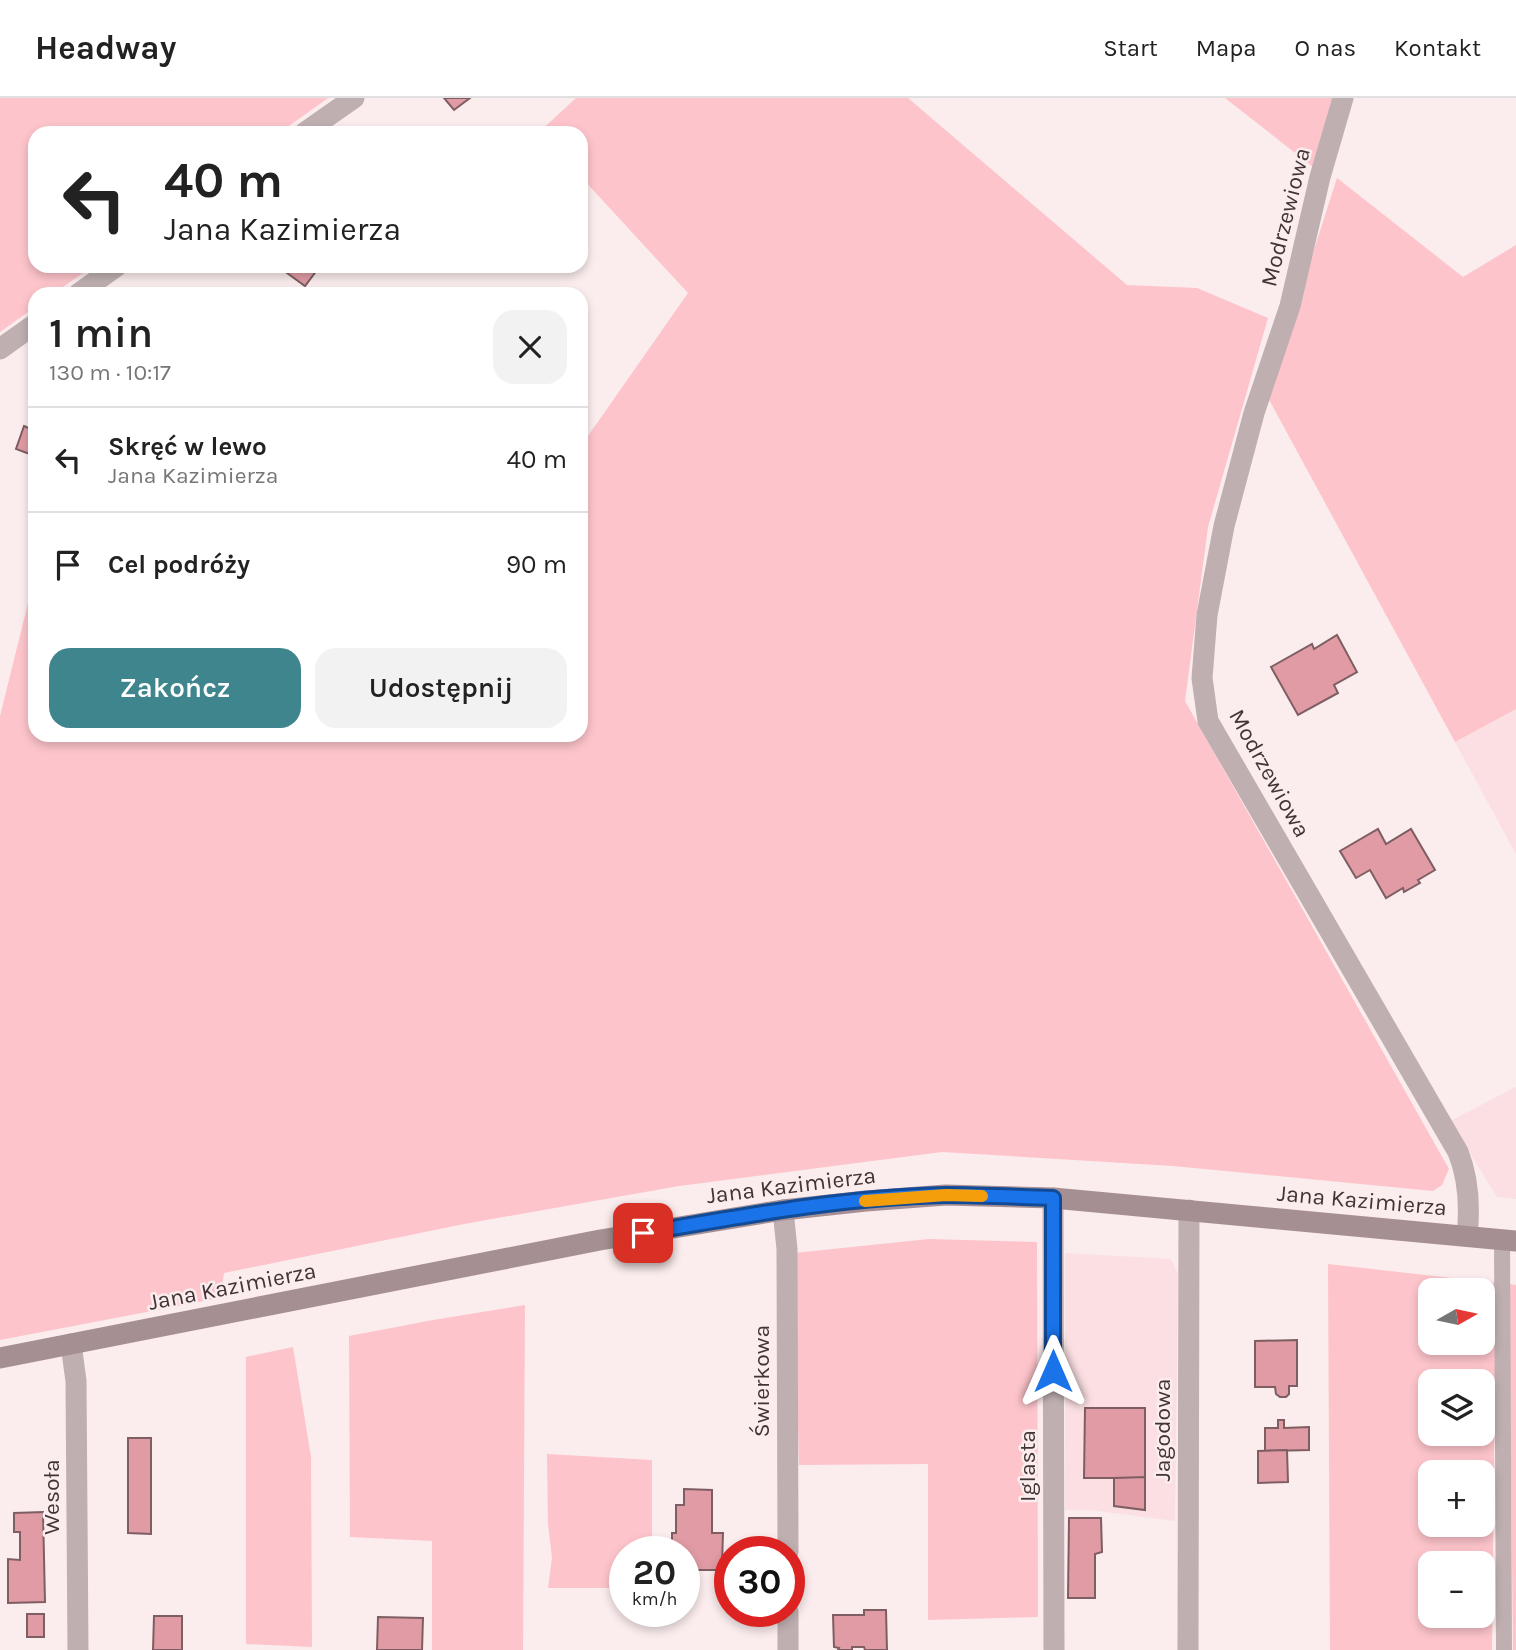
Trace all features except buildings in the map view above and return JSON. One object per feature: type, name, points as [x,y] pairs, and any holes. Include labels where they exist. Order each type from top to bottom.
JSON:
[{"type":"main road","name":"Jana Kazimierza","points":[[0,1358],[589,1243],[783,1210],[866,1201],[946,1195],[1053,1198],[1509,1240]]},
{"type":"street","points":[[314,126],[354,98]]},
{"type":"street","name":"Modrzewiowa","points":[[1343,98],[1320,177],[1290,306],[1254,413],[1224,526],[1207,615],[1202,678],[1208,721],[1458,1152],[1467,1182],[1469,1216],[1466,1236]]},
{"type":"street","points":[[88,287],[107,273]]},
{"type":"street","points":[[0,349],[28,329]]},
{"type":"street","name":"Iglasta","points":[[1053,1198],[1054,1650]]},
{"type":"street","name":"Świerkowa","points":[[783,1210],[787,1249],[788,1536]]},
{"type":"street","name":"Jagodowa","points":[[1188,1650],[1189,1210]]},
{"type":"street","name":"Wesoła","points":[[71,1344],[76,1381],[78,1650]]},
{"type":"street","points":[[788,1627],[788,1650]]},
{"type":"lane","points":[[1504,1650],[1509,1240]]},
{"type":"shaded area","points":[[0,98],[328,98],[289,126],[28,126],[28,273],[83,273],[63,287],[28,287],[28,312],[0,332]]},
{"type":"shaded area","points":[[576,98],[908,98],[1127,285],[1197,288],[1268,318],[1208,527],[1185,701],[1449,1169],[1442,1185],[1433,1191],[1173,1166],[942,1152],[679,1186],[464,1224],[224,1273],[220,1298],[0,1340],[0,716],[28,603],[28,742],[588,742],[588,436],[688,293],[588,185],[588,126],[546,126]]},
{"type":"shaded area","points":[[1225,98],[1332,98],[1313,167]]},
{"type":"shaded area","points":[[1337,178],[1463,277],[1516,245],[1516,709],[1455,742],[1267,396]]},
{"type":"shaded area","points":[[1516,709],[1516,854],[1455,742]]},
{"type":"shaded area","points":[[1516,1087],[1516,1199],[1497,1197],[1450,1121]]},
{"type":"shaded area","points":[[929,1239],[1037,1242],[1038,1617],[928,1620],[928,1464],[799,1465],[794,1253]]},
{"type":"shaded area","points":[[1065,1253],[1171,1259],[1178,1274],[1175,1521],[1090,1510],[1065,1510]]},
{"type":"shaded area","points":[[1328,1264],[1452,1278],[1418,1278],[1418,1355],[1495,1355],[1496,1283],[1495,1375],[1495,1369],[1418,1369],[1418,1446],[1494,1446],[1494,1460],[1418,1460],[1418,1537],[1493,1537],[1493,1551],[1418,1551],[1418,1628],[1492,1628],[1492,1650],[1330,1650]]},
{"type":"shaded area","points":[[1509,1284],[1516,1285],[1516,1650],[1513,1650]]},
{"type":"shaded area","points":[[525,1305],[523,1650],[432,1650],[432,1541],[350,1537],[349,1336]]},
{"type":"shaded area","points":[[293,1347],[311,1457],[312,1647],[246,1644],[246,1357]]},
{"type":"shaded area","points":[[547,1454],[652,1460],[652,1536],[609,1536],[609,1588],[548,1588],[552,1558],[548,1524]]},
{"type":"slow traffic","points":[[865,1201],[946,1195],[982,1196]]},
{"type":"route","points":[[643,1233],[783,1210],[866,1201],[946,1195],[1053,1198],[1053,1371]]}]
